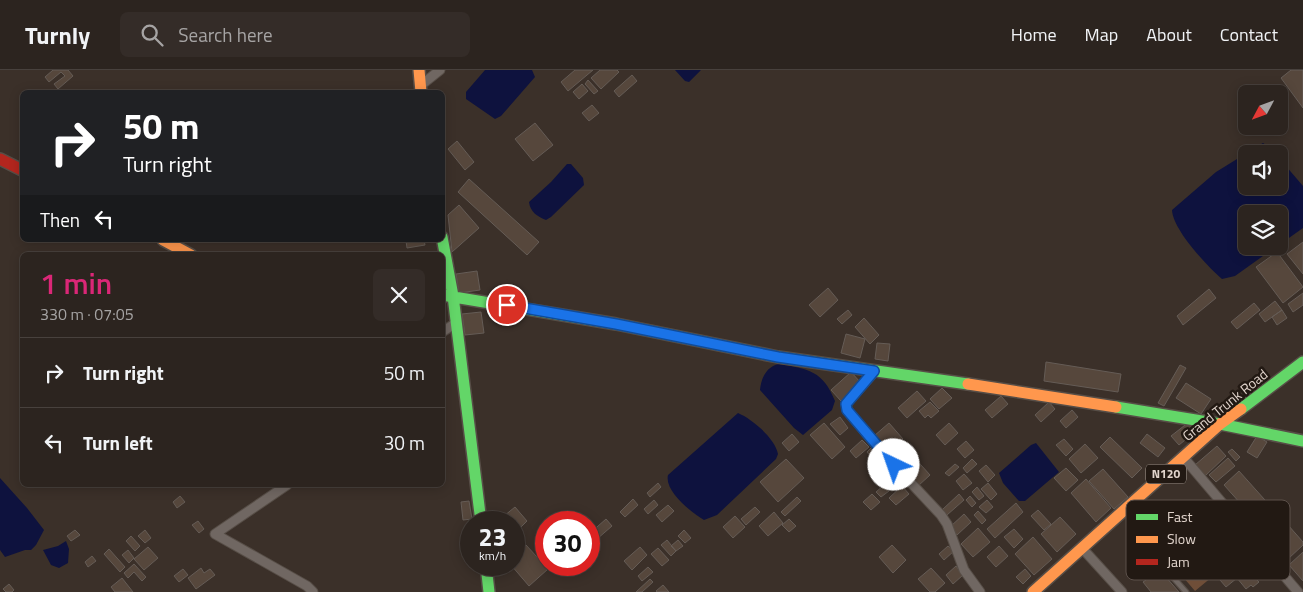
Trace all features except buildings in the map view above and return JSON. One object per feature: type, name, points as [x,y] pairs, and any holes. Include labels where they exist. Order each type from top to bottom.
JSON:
[{"type":"main road","points":[[418,70],[420,89]]},
{"type":"main road","points":[[0,159],[20,169]]},
{"type":"main road","points":[[166,242],[185,252]]},
{"type":"main road","points":[[445,266],[448,296],[456,323],[480,511]]},
{"type":"main road","points":[[448,296],[616,324],[778,357],[992,387],[1220,424],[1303,441]]},
{"type":"main road","name":"Grand Trunk Road","points":[[1138,500],[1220,424],[1303,362]]},
{"type":"main road","name":"Grand Trunk Road","points":[[1033,592],[1126,511]]},
{"type":"main road","points":[[487,576],[489,592]]},
{"type":"street","points":[[420,89],[440,70]]},
{"type":"street","points":[[445,330],[456,323]]},
{"type":"street","points":[[874,371],[846,404],[847,410],[882,452],[941,516],[964,570],[980,592]]},
{"type":"street","points":[[1184,458],[1220,500]]},
{"type":"street","points":[[284,487],[215,534],[307,586],[313,592]]},
{"type":"street","points":[[1082,548],[1122,592]]},
{"type":"street","points":[[1288,580],[1298,592]]},
{"type":"lane","points":[[1175,580],[1186,592]]},
{"type":"shaded area","points":[[485,70],[532,70],[535,77],[501,116],[495,119],[466,99],[466,92]]},
{"type":"shaded area","points":[[675,70],[701,70],[689,82],[685,81]]},
{"type":"shaded area","points":[[1238,158],[1238,195],[1288,195],[1288,168],[1303,186],[1303,228],[1288,239],[1288,205],[1238,205],[1238,255],[1264,255],[1235,276],[1222,279],[1208,266],[1184,237],[1172,210],[1216,172]]},
{"type":"shaded area","points":[[567,164],[571,164],[583,178],[584,185],[546,220],[535,214],[529,202]]},
{"type":"shaded area","points":[[779,364],[814,373],[825,383],[835,401],[832,410],[803,435],[794,428],[760,390],[765,373],[771,367]]},
{"type":"shaded area","points":[[738,413],[750,420],[768,436],[778,454],[776,459],[717,515],[704,520],[686,507],[674,494],[670,488],[668,475]]},
{"type":"shaded area","points":[[1036,443],[1059,472],[1025,501],[1019,501],[1003,483],[999,473],[1031,445]]},
{"type":"shaded area","points":[[0,478],[44,530],[31,550],[25,550],[5,557],[0,550]]},
{"type":"shaded area","points":[[66,541],[69,549],[68,563],[59,568],[51,565],[43,550],[58,546]]},
{"type":"shaded area","points":[[1186,580],[1208,580],[1195,591]]},
{"type":"traffic: fast","points":[[443,242],[445,252]]},
{"type":"traffic: fast","points":[[445,253],[453,296],[480,511]]},
{"type":"traffic: fast","points":[[445,296],[616,324],[778,357],[968,384]]},
{"type":"traffic: fast","points":[[1241,409],[1303,362]]},
{"type":"traffic: fast","points":[[1116,407],[1220,424],[1303,441]]},
{"type":"traffic: fast","points":[[487,576],[489,592]]},
{"type":"traffic: slow","points":[[419,70],[421,90]]},
{"type":"traffic: slow","points":[[167,242],[185,252]]},
{"type":"traffic: slow","points":[[968,384],[1116,407]]},
{"type":"traffic: slow","points":[[1135,500],[1220,424],[1241,409]]},
{"type":"traffic: slow","points":[[1033,592],[1126,508]]},
{"type":"traffic: jam","points":[[0,159],[20,169]]},
{"type":"route","points":[[507,305],[616,324],[778,357],[874,371],[846,404],[847,410],[894,465]]}]
